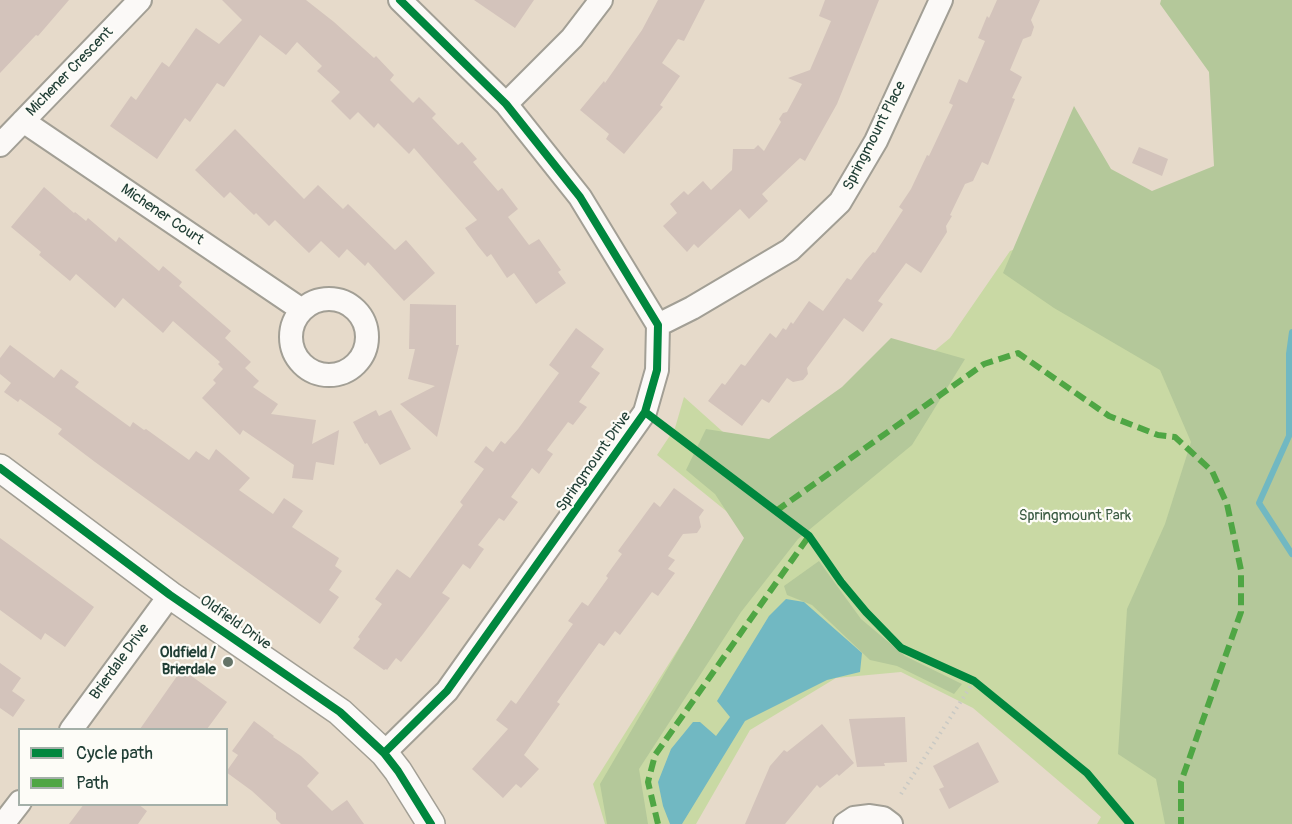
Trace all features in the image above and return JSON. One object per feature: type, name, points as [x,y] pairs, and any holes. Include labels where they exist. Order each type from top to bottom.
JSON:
[{"type":"street","name":"Michener Crescent","points":[[0,145],[140,0]]},
{"type":"street","points":[[400,0],[506,104],[580,196],[658,325]]},
{"type":"street","points":[[506,104],[572,38],[601,0]]},
{"type":"street","name":"Springmount Place","points":[[658,325],[692,308],[790,250],[840,202],[876,141],[941,0]]},
{"type":"street","name":"Michener Court","points":[[23,121],[302,310]]},
{"type":"street","name":"Springmount Drive","points":[[384,753],[447,691],[645,412],[657,370],[658,325]]},
{"type":"street","name":"Oldfield Drive","points":[[0,468],[170,595],[339,712],[384,753],[431,824]]},
{"type":"street","name":"Brierdale Drive","points":[[72,728],[170,595]]},
{"type":"street","points":[[3,824],[18,805]]},
{"type":"street","points":[[845,824],[854,818],[870,816],[883,818],[891,824]]},
{"type":"path","points":[[901,794],[974,681]]},
{"type":"green space","points":[[1161,0],[1292,0],[1292,824],[1165,824],[1156,779],[1118,754],[1127,609],[1165,524],[1191,442],[1160,370],[1054,308],[1003,273],[1074,106],[1111,169],[1152,191],[1214,166],[1209,72],[1160,4]]},
{"type":"green space","name":"Springmount Park","points":[[1292,0],[1292,824],[1097,824],[1101,817],[973,708],[901,672],[836,678],[750,730],[696,824],[605,824],[593,784],[752,532],[657,455],[675,428],[684,397],[732,440],[804,459],[950,338],[1010,251],[1219,168]]},
{"type":"green space","points":[[891,338],[965,359],[912,445],[798,539],[741,612],[639,769],[648,824],[607,824],[600,784],[744,538],[715,494],[686,470],[706,429],[769,439],[842,387]]},
{"type":"green space","points":[[819,561],[861,619],[905,656],[962,684],[954,694],[897,666],[870,660],[812,605],[787,595],[784,586]]},
{"type":"water","points":[[786,599],[804,602],[862,653],[860,672],[827,680],[745,721],[682,824],[670,824],[658,782],[671,749],[693,722],[700,722],[716,736],[730,717],[717,701],[769,616]]},
{"type":"building","points":[[0,0],[69,0],[38,36],[36,35],[0,73]]},
{"type":"building","points":[[222,0],[306,0],[374,58],[376,56],[394,75],[390,80],[413,103],[419,97],[436,114],[432,118],[458,145],[462,142],[477,159],[473,162],[498,191],[502,188],[518,209],[508,217],[529,245],[539,239],[561,270],[558,272],[566,283],[536,304],[514,273],[507,278],[491,254],[487,257],[478,246],[465,228],[477,220],[414,148],[409,154],[378,123],[374,128],[358,112],[350,120],[331,101],[340,92],[317,71],[322,66],[297,42],[286,55],[260,35],[224,87],[217,83],[190,122],[185,118],[157,159],[110,126],[131,96],[136,100],[162,62],[169,67],[196,28],[219,44],[242,20]]},
{"type":"building","points":[[474,0],[534,0],[515,28]]},
{"type":"building","points":[[658,0],[705,0],[684,41],[678,39],[662,63],[680,76],[660,105],[663,107],[624,154],[606,139],[609,134],[580,110],[604,81],[605,83],[642,30]]},
{"type":"building","points":[[825,0],[879,0],[837,104],[805,161],[800,158],[762,194],[768,201],[749,219],[740,209],[698,248],[694,244],[687,252],[663,226],[677,213],[670,204],[684,191],[688,195],[703,181],[711,190],[732,170],[733,149],[754,149],[758,145],[764,151],[781,122],[779,119],[783,113],[787,112],[802,84],[788,78],[810,70],[831,21],[819,16]]},
{"type":"building","points":[[997,0],[1040,0],[1031,20],[1034,27],[1031,36],[1023,39],[1010,70],[1022,77],[988,165],[982,162],[973,181],[965,184],[950,215],[952,216],[946,226],[947,232],[921,273],[906,263],[878,301],[883,304],[863,332],[844,318],[807,368],[808,374],[803,380],[793,382],[787,378],[769,403],[762,399],[742,426],[708,401],[722,383],[725,385],[741,364],[745,366],[770,333],[776,338],[783,328],[786,330],[809,301],[823,311],[847,278],[851,280],[873,252],[875,253],[903,210],[899,207],[911,189],[927,155],[929,156],[953,105],[949,103],[959,79],[967,83],[985,41],[978,38]]},
{"type":"building","points":[[235,129],[304,199],[318,185],[343,209],[348,204],[395,250],[406,240],[435,273],[404,301],[368,262],[365,266],[347,249],[339,258],[321,241],[309,253],[275,220],[269,226],[230,192],[224,198],[195,170]]},
{"type":"building","points":[[1139,147],[1168,159],[1162,176],[1132,163]]},
{"type":"building","points":[[44,187],[74,213],[86,221],[88,218],[116,242],[119,237],[159,271],[163,266],[182,282],[179,286],[231,331],[225,338],[251,362],[245,368],[259,381],[253,387],[278,404],[271,414],[316,420],[312,444],[339,430],[334,465],[316,462],[313,480],[292,478],[294,465],[243,430],[240,435],[202,398],[216,383],[213,380],[223,369],[218,364],[220,362],[173,321],[163,333],[123,298],[115,308],[76,274],[70,281],[39,255],[41,252],[11,227]]},
{"type":"building","points":[[410,304],[456,305],[456,345],[459,345],[437,437],[400,404],[435,386],[408,379],[415,349],[409,349]]},
{"type":"building","points":[[576,328],[604,349],[591,367],[600,373],[579,402],[587,407],[573,425],[568,422],[547,450],[553,454],[539,474],[532,468],[511,497],[518,502],[504,521],[499,518],[478,545],[484,549],[470,569],[463,564],[442,593],[450,598],[423,634],[401,662],[396,658],[387,670],[384,670],[353,648],[360,639],[358,637],[382,604],[375,599],[397,569],[410,578],[463,505],[460,502],[484,469],[474,462],[486,446],[493,452],[501,441],[505,444],[518,429],[559,373],[549,365]]},
{"type":"building","points":[[10,345],[54,378],[61,369],[79,382],[75,387],[130,427],[133,422],[144,430],[146,429],[189,460],[196,451],[209,460],[216,449],[250,478],[239,490],[273,514],[284,498],[303,511],[292,527],[339,558],[335,566],[342,571],[329,590],[339,597],[320,624],[95,462],[58,434],[62,429],[20,399],[18,402],[4,392],[11,383],[0,374],[0,358]]},
{"type":"building","points":[[376,410],[379,416],[391,410],[411,449],[380,465],[353,422]]},
{"type":"building","points":[[674,488],[704,510],[699,517],[701,527],[697,533],[683,534],[668,556],[675,560],[668,569],[675,573],[658,596],[652,592],[620,635],[615,631],[604,646],[599,643],[557,702],[560,704],[524,755],[539,769],[521,788],[516,784],[503,798],[472,769],[508,729],[496,720],[511,700],[516,704],[573,624],[568,621],[582,602],[588,606],[622,554],[618,551],[654,502],[660,507]]},
{"type":"building","points":[[0,538],[94,607],[65,647],[45,633],[41,640],[0,610]]},
{"type":"building","points":[[0,663],[21,678],[12,691],[25,700],[13,717],[0,708]]},
{"type":"building","points":[[182,669],[227,702],[208,728],[141,728]]},
{"type":"building","points":[[905,717],[907,762],[857,767],[849,719]]},
{"type":"building","points":[[254,721],[301,756],[319,773],[307,786],[332,811],[347,800],[364,824],[281,824],[276,819],[276,813],[228,773],[228,769],[238,755],[232,751]]},
{"type":"building","points":[[822,724],[854,763],[820,788],[817,785],[785,824],[745,824],[770,766],[784,750],[787,752]]},
{"type":"building","points":[[978,742],[999,782],[949,809],[939,789],[944,787],[933,766]]},
{"type":"building","points":[[82,806],[141,806],[147,811],[138,824],[69,824]]},
{"type":"waterway","points":[[1292,332],[1289,354],[1289,436],[1259,503],[1292,554]]},
{"type":"marked path","points":[[776,511],[984,364],[1018,353],[1109,416],[1158,435],[1175,437],[1212,471],[1227,504],[1241,570],[1241,612],[1181,782],[1181,824]]},
{"type":"marked path","points":[[658,824],[648,782],[655,755],[809,536]]},
{"type":"cycle path","points":[[384,753],[447,691],[645,412],[657,370],[658,325],[580,197],[506,104],[400,0]]},
{"type":"cycle path","points":[[645,412],[809,536],[841,582],[901,648],[974,681],[1087,773],[1130,824]]},
{"type":"cycle path","points":[[0,468],[170,595],[340,712],[384,753],[431,824]]},
{"type":"place","name":"Oldfield / Brierdale","points":[[228,662]]}]
